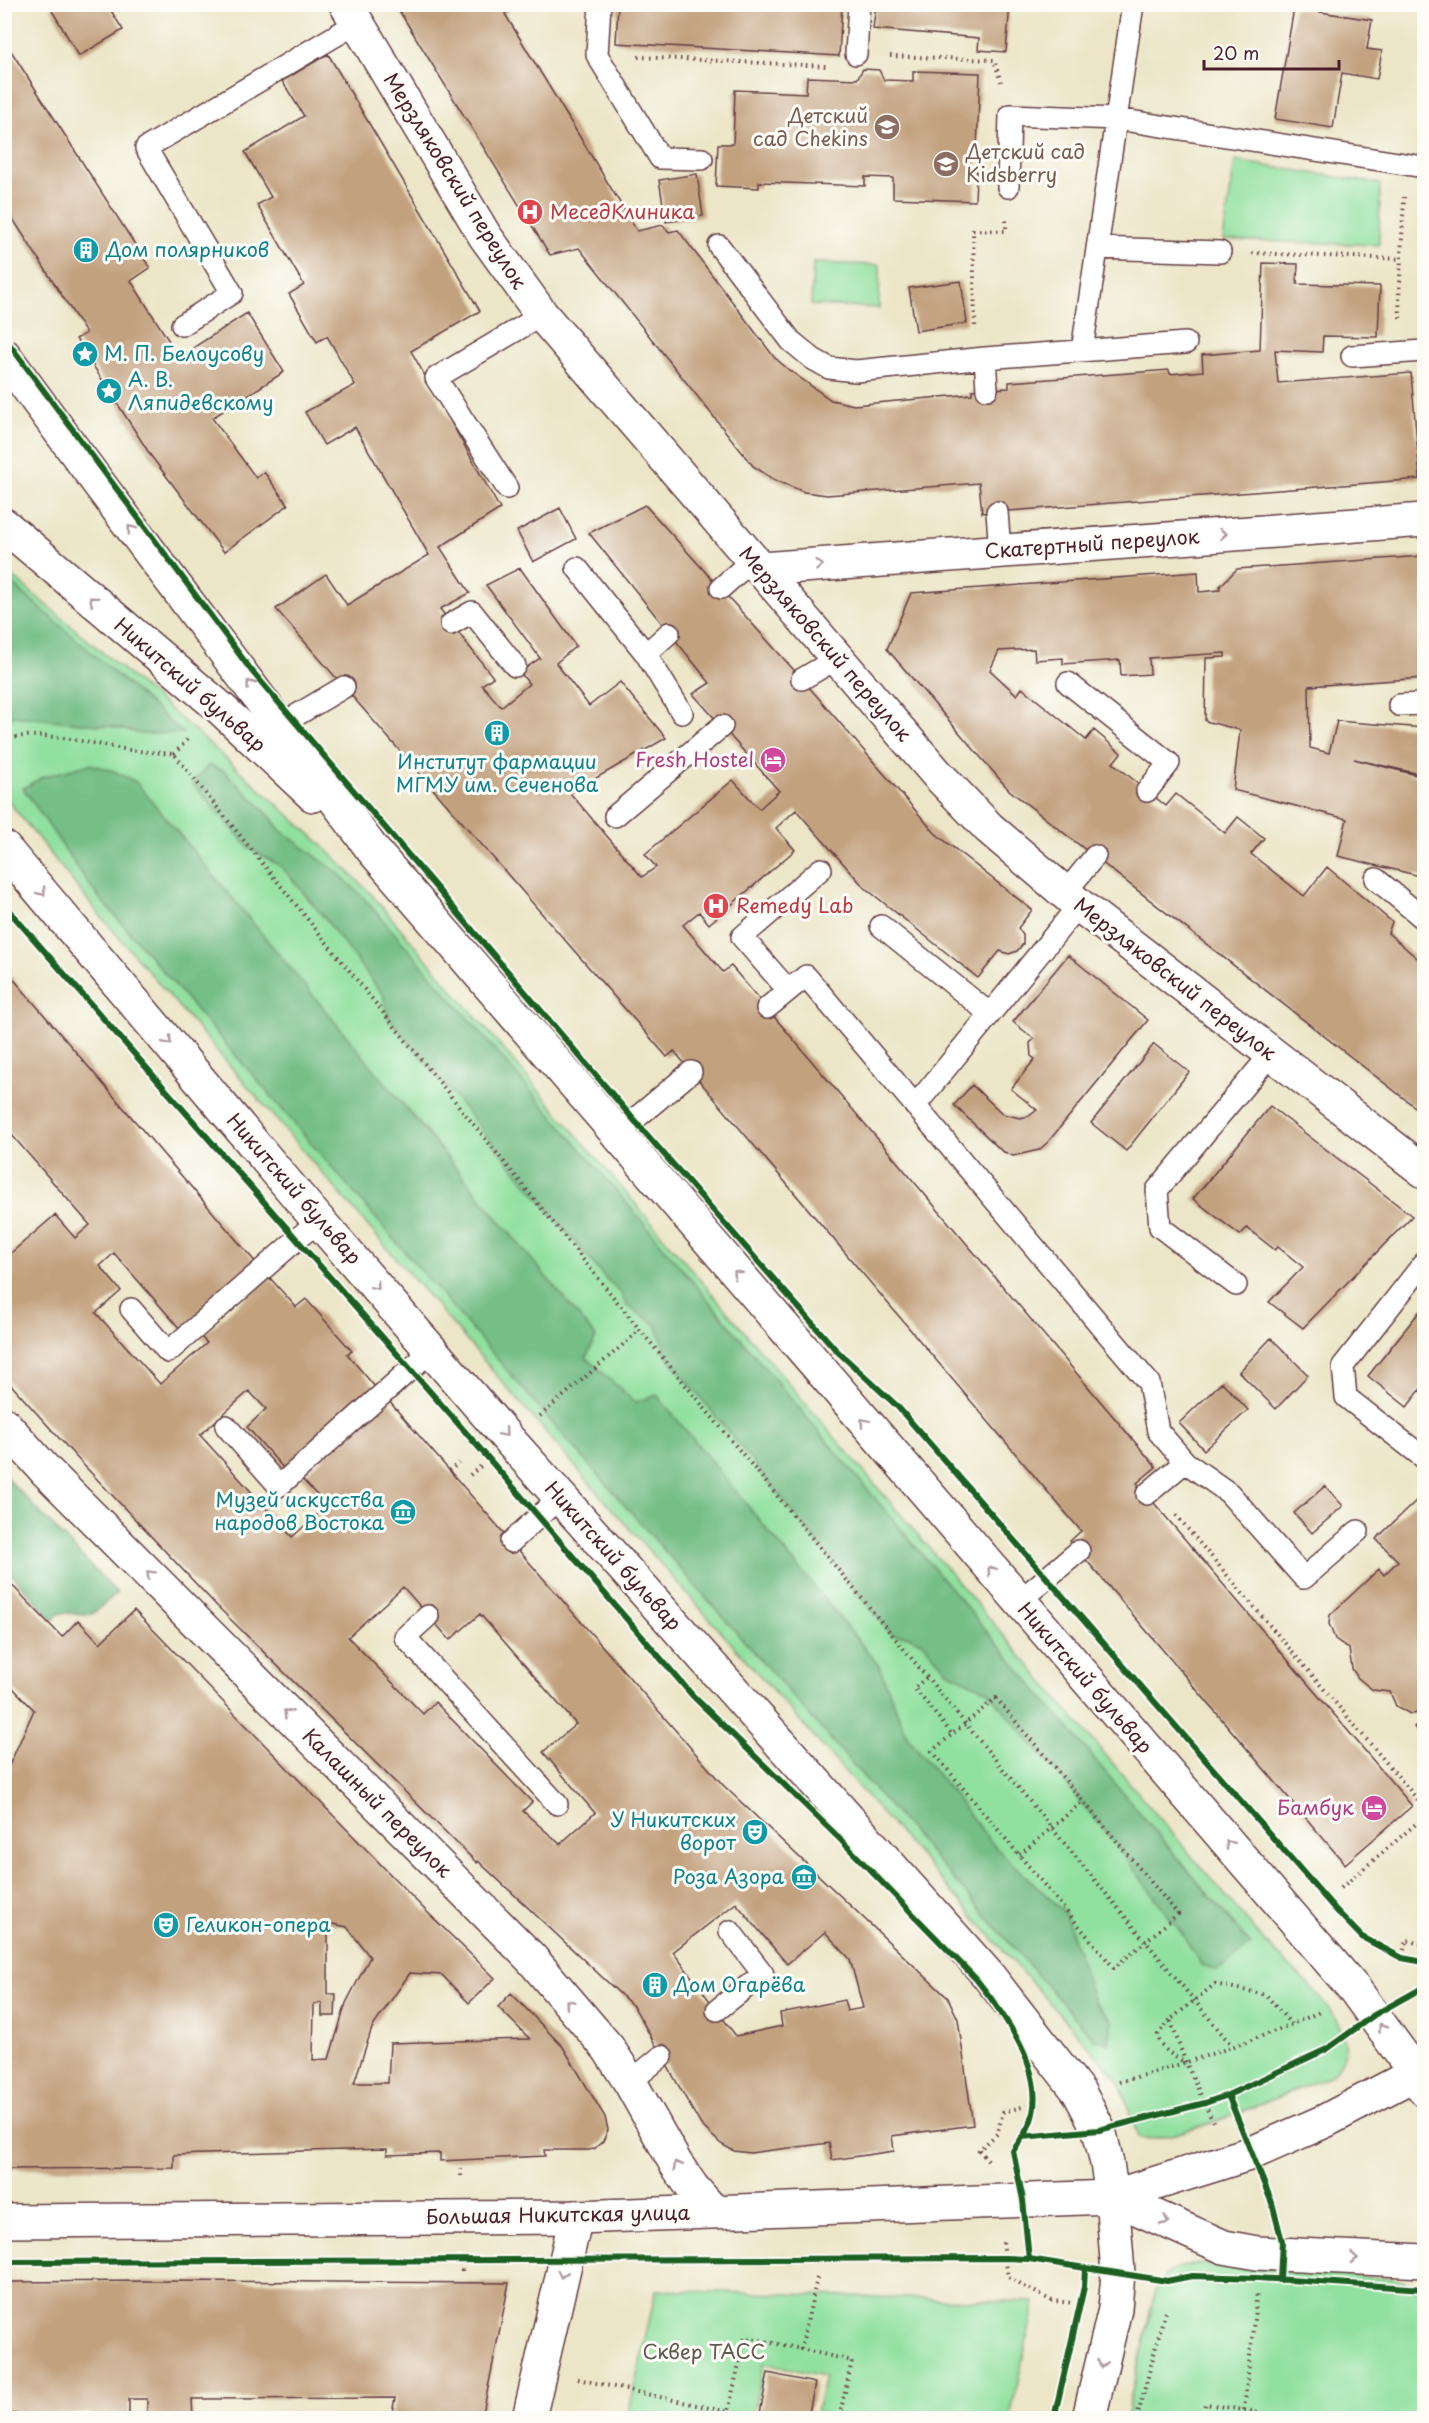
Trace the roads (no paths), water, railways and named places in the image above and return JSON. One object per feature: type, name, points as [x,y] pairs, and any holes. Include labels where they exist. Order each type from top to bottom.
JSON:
[{"type":"street","name":"Мерзляковский переулок","points":[[351,14],[485,236],[542,315],[937,774],[989,828],[1072,899],[1425,1171]]},
{"type":"street","name":"Никитский бульвар","points":[[4,355],[124,520],[372,849],[1355,1990],[1422,2078]]},
{"type":"street","name":"Скатертный переулок","points":[[756,564],[1000,550],[1425,520]]},
{"type":"street","name":"Никитский бульвар","points":[[4,525],[218,706],[372,849]]},
{"type":"street","name":"Никитский бульвар","points":[[4,848],[319,1220],[560,1497],[987,1974],[1088,2107],[1100,2130],[1112,2197],[1118,2273],[1114,2309],[1089,2418]]},
{"type":"street","name":"Калашный переулок","points":[[4,1424],[46,1471],[531,1958],[608,2048],[676,2164],[713,2211]]},
{"type":"street","points":[[1112,2197],[1252,2153],[1422,2078]]},
{"type":"street","points":[[1112,2197],[1224,2247],[1265,2253],[1425,2261]]},
{"type":"street","name":"Большая Никитская улица","points":[[4,2220],[576,2217],[1112,2197]]},
{"type":"street","points":[[529,2418],[576,2217]]},
{"type":"lane","points":[[600,4],[597,55],[660,158],[702,159]]},
{"type":"lane","points":[[856,54],[859,4]]},
{"type":"lane","points":[[1082,351],[1133,4]]},
{"type":"lane","points":[[182,325],[232,293],[146,148],[351,14]]},
{"type":"lane","points":[[1008,187],[1010,115],[1117,119],[1415,166]]},
{"type":"lane","points":[[719,246],[791,341],[813,359],[829,368],[856,371],[985,358],[1186,343]]},
{"type":"lane","points":[[1097,248],[1220,252]]},
{"type":"lane","points":[[507,488],[436,378],[542,315]]},
{"type":"lane","points":[[1352,356],[1425,351]]},
{"type":"lane","points":[[985,358],[987,389]]},
{"type":"lane","points":[[997,512],[1000,550]]},
{"type":"lane","points":[[721,588],[756,564]]},
{"type":"lane","points":[[577,568],[646,654],[682,713]]},
{"type":"lane","points":[[451,624],[472,612],[514,666]]},
{"type":"lane","points":[[646,654],[669,633]]},
{"type":"lane","points":[[802,680],[838,658]]},
{"type":"lane","points":[[1068,683],[1169,763],[1147,791]]},
{"type":"lane","points":[[280,724],[344,687]]},
{"type":"lane","points":[[1399,705],[1425,704]]},
{"type":"lane","points":[[615,816],[722,726]]},
{"type":"lane","points":[[915,1106],[990,1014],[1072,899],[1095,856]]},
{"type":"lane","points":[[788,990],[742,937],[821,869]]},
{"type":"lane","points":[[1376,879],[1425,919]]},
{"type":"lane","points":[[881,926],[990,1014]]},
{"type":"lane","points":[[767,1008],[806,976],[1149,1383],[1158,1431],[1185,1462],[1229,1493],[1304,1578],[1358,1531]]},
{"type":"lane","points":[[1236,1285],[1160,1227],[1157,1190],[1271,1053]]},
{"type":"lane","points":[[617,1134],[691,1072]]},
{"type":"lane","points":[[130,1309],[168,1352],[319,1220]]},
{"type":"lane","points":[[1425,1263],[1343,1366],[1346,1396],[1425,1458]]},
{"type":"lane","points":[[226,1426],[279,1486],[432,1350]]},
{"type":"lane","points":[[1150,1491],[1185,1462]]},
{"type":"lane","points":[[511,1542],[560,1497]]},
{"type":"lane","points":[[1019,1601],[1079,1551]]},
{"type":"lane","points":[[428,1616],[405,1637],[557,1804]]},
{"type":"lane","points":[[717,2010],[763,1974],[730,1931]]},
{"type":"lane","points":[[630,2082],[662,2056]]},
{"type":"place","name":"Детский сад Chekins","points":[[887,127]]},
{"type":"place","name":"Детский сад Kidsberry","points":[[946,164]]},
{"type":"place","name":"МеседКлиника","points":[[530,212]]},
{"type":"place","name":"Дом полярников","points":[[86,250]]},
{"type":"place","name":"М. П. Белоусову","points":[[85,354]]},
{"type":"place","name":"А. В. Ляпидевскому","points":[[109,391]]},
{"type":"place","name":"Институт фармации МГМУ им. Сеченова","points":[[497,733]]},
{"type":"place","name":"Fresh Hostel","points":[[773,760]]},
{"type":"place","name":"Remedy Lab","points":[[716,906]]},
{"type":"place","name":"Музей искусства народов Востока","points":[[403,1512]]},
{"type":"place","name":"Бамбук","points":[[1374,1808]]},
{"type":"place","name":"У Никитских ворот","points":[[755,1832]]},
{"type":"place","name":"Роза Азора","points":[[804,1877]]},
{"type":"place","name":"Геликон-опера","points":[[166,1925]]},
{"type":"place","name":"Дом Огарёва","points":[[655,1985]]},
{"type":"park label","name":"Сквер ТАСС","points":[[704,2352]]}]
